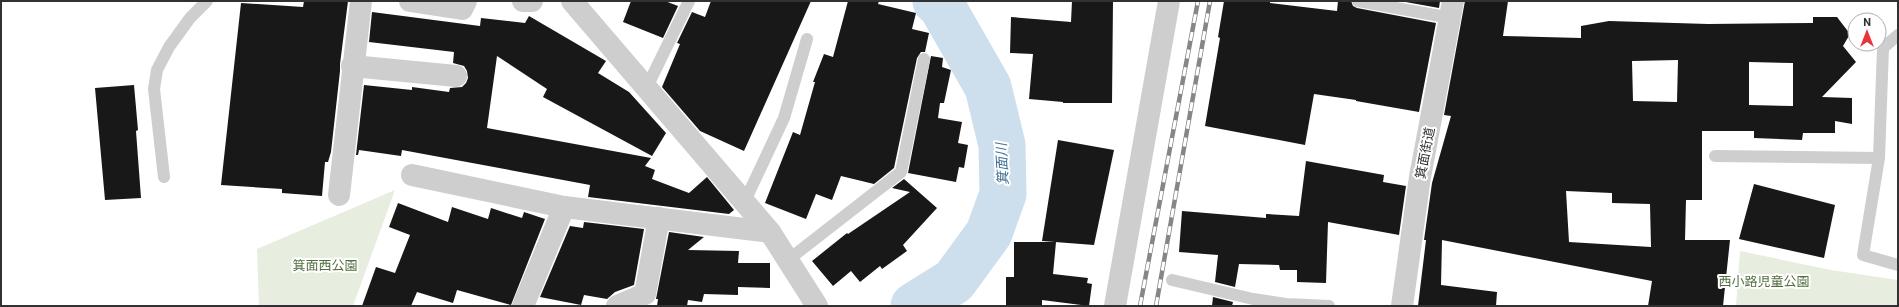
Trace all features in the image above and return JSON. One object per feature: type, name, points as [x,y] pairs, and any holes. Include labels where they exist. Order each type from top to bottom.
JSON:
[{"type":"street","points":[[339,195],[360,1]]},
{"type":"street","points":[[410,1],[462,9],[466,1]]},
{"type":"street","points":[[523,1],[532,1]]},
{"type":"street","points":[[572,1],[745,201],[770,232],[812,298]]},
{"type":"street","points":[[1115,306],[1169,1]]},
{"type":"street","name":"箕面街道","points":[[1402,306],[1420,177],[1452,10]]},
{"type":"street","points":[[352,66],[456,76]]},
{"type":"street","points":[[412,175],[564,207],[770,232]]},
{"type":"street","points":[[523,306],[564,207]]},
{"type":"street","points":[[617,306],[645,294],[659,218]]},
{"type":"lane","points":[[164,177],[154,89],[158,70],[169,47],[190,18],[207,1]]},
{"type":"lane","points":[[647,88],[689,1]]},
{"type":"lane","points":[[1358,1],[1452,10]]},
{"type":"lane","points":[[1898,35],[1883,48],[1879,158],[1863,255],[1898,265]]},
{"type":"lane","points":[[745,201],[784,118],[807,39]]},
{"type":"lane","points":[[788,260],[901,172],[924,59]]},
{"type":"lane","points":[[1715,156],[1879,158]]},
{"type":"lane","points":[[1172,280],[1253,302],[1329,306]]},
{"type":"green space","name":"箕面西公園","points":[[395,190],[353,306],[259,306],[257,249]]},
{"type":"green space","name":"西小路児童公園","points":[[1740,251],[1831,270],[1898,280],[1898,306],[1736,306]]},
{"type":"building","points":[[304,1],[348,1],[331,152],[328,162],[325,162],[322,196],[282,193],[282,189],[221,185],[241,3],[303,7]]},
{"type":"building","points":[[631,1],[665,1],[678,6],[663,38],[623,22]]},
{"type":"building","points":[[711,1],[811,1],[744,151],[700,131],[662,87],[680,44],[677,43],[692,12],[705,17]]},
{"type":"building","points":[[848,1],[879,1],[878,4],[916,13],[912,29],[929,33],[925,52],[921,52],[917,58],[894,168],[874,184],[841,176],[832,200],[816,194],[806,219],[765,203],[793,132],[800,135],[815,82],[813,82],[824,54],[833,57]]},
{"type":"building","points":[[1072,1],[1113,1],[1112,103],[1063,103],[1029,99],[1033,54],[1010,53],[1011,17],[1071,22]]},
{"type":"building","points":[[1224,1],[1270,1],[1270,3],[1337,11],[1338,1],[1351,1],[1353,6],[1357,8],[1436,23],[1419,112],[1314,94],[1305,145],[1205,126],[1220,38],[1218,37]]},
{"type":"building","points":[[1400,1],[1440,1],[1439,8]]},
{"type":"building","points":[[1465,1],[1508,1],[1503,36],[1581,38],[1581,26],[1609,21],[1708,24],[1813,23],[1813,17],[1837,17],[1847,30],[1847,39],[1843,46],[1856,62],[1822,97],[1852,98],[1852,124],[1835,121],[1835,133],[1803,133],[1802,140],[1754,138],[1754,131],[1702,131],[1702,200],[1686,200],[1685,240],[1730,240],[1723,306],[1648,306],[1652,281],[1442,240],[1441,285],[1497,292],[1496,306],[1418,306],[1426,240],[1424,240],[1432,183],[1451,116],[1444,115]],"holes":[[[1678,60],[1677,102],[1633,101],[1632,61]],[[1749,62],[1793,63],[1793,106],[1749,105]],[[1566,191],[1612,193],[1612,203],[1650,204],[1651,247],[1569,242]]]},
{"type":"building","points":[[372,12],[480,26],[481,18],[525,23],[529,16],[606,61],[598,73],[629,92],[666,133],[652,156],[543,97],[547,89],[497,56],[487,128],[651,158],[645,166],[655,170],[652,179],[689,193],[707,177],[734,210],[729,214],[588,197],[590,185],[402,150],[401,156],[359,150],[358,155],[356,155],[364,85],[412,90],[412,87],[449,92],[450,88],[462,87],[468,78],[467,71],[464,66],[453,63],[454,52],[369,42]]},
{"type":"building","points":[[931,56],[943,58],[942,67],[951,70],[944,103],[940,103],[938,118],[962,122],[958,143],[968,145],[964,168],[959,167],[956,182],[908,173]]},
{"type":"building","points":[[134,85],[138,130],[136,131],[141,198],[105,200],[95,88]]},
{"type":"building","points":[[1058,140],[1114,150],[1094,245],[1042,241]]},
{"type":"building","points":[[1306,161],[1384,175],[1383,182],[1406,186],[1399,235],[1328,222],[1326,283],[1297,282],[1297,270],[1280,270],[1279,265],[1239,264],[1235,287],[1215,282],[1218,255],[1179,252],[1182,211],[1266,218],[1266,214],[1299,216]]},
{"type":"building","points":[[904,179],[937,208],[903,245],[907,251],[882,269],[880,266],[860,282],[851,271],[833,286],[812,261],[847,233],[848,234],[910,192],[892,188]]},
{"type":"building","points":[[1754,184],[1835,205],[1824,258],[1739,239]]},
{"type":"building","points":[[398,203],[448,222],[452,207],[488,219],[491,208],[522,218],[524,212],[545,219],[511,305],[457,290],[453,303],[417,292],[411,306],[362,306],[376,267],[395,273],[410,235],[389,227]]},
{"type":"building","points":[[584,222],[644,229],[634,285],[615,292],[607,299],[584,295],[581,305],[540,297],[570,226],[583,228]]},
{"type":"building","points":[[669,232],[704,237],[688,250],[739,251],[738,263],[770,263],[770,288],[738,287],[738,295],[704,294],[702,302],[688,300],[687,306],[657,306],[658,299],[656,299]]},
{"type":"building","points":[[1014,242],[1056,242],[1053,274],[1088,278],[1087,283],[1092,284],[1089,306],[1042,300],[1042,306],[1006,306],[1006,277],[1014,277]]},
{"type":"building","points":[[1213,297],[1233,302],[1232,306],[1212,306]]},
{"type":"waterway","name":"箕面川","points":[[914,306],[954,281],[989,233],[1003,194],[1002,145],[988,87],[940,3],[936,1]]},
{"type":"railway","points":[[1140,306],[1198,1]]},
{"type":"railway","points":[[1156,306],[1210,1]]}]
